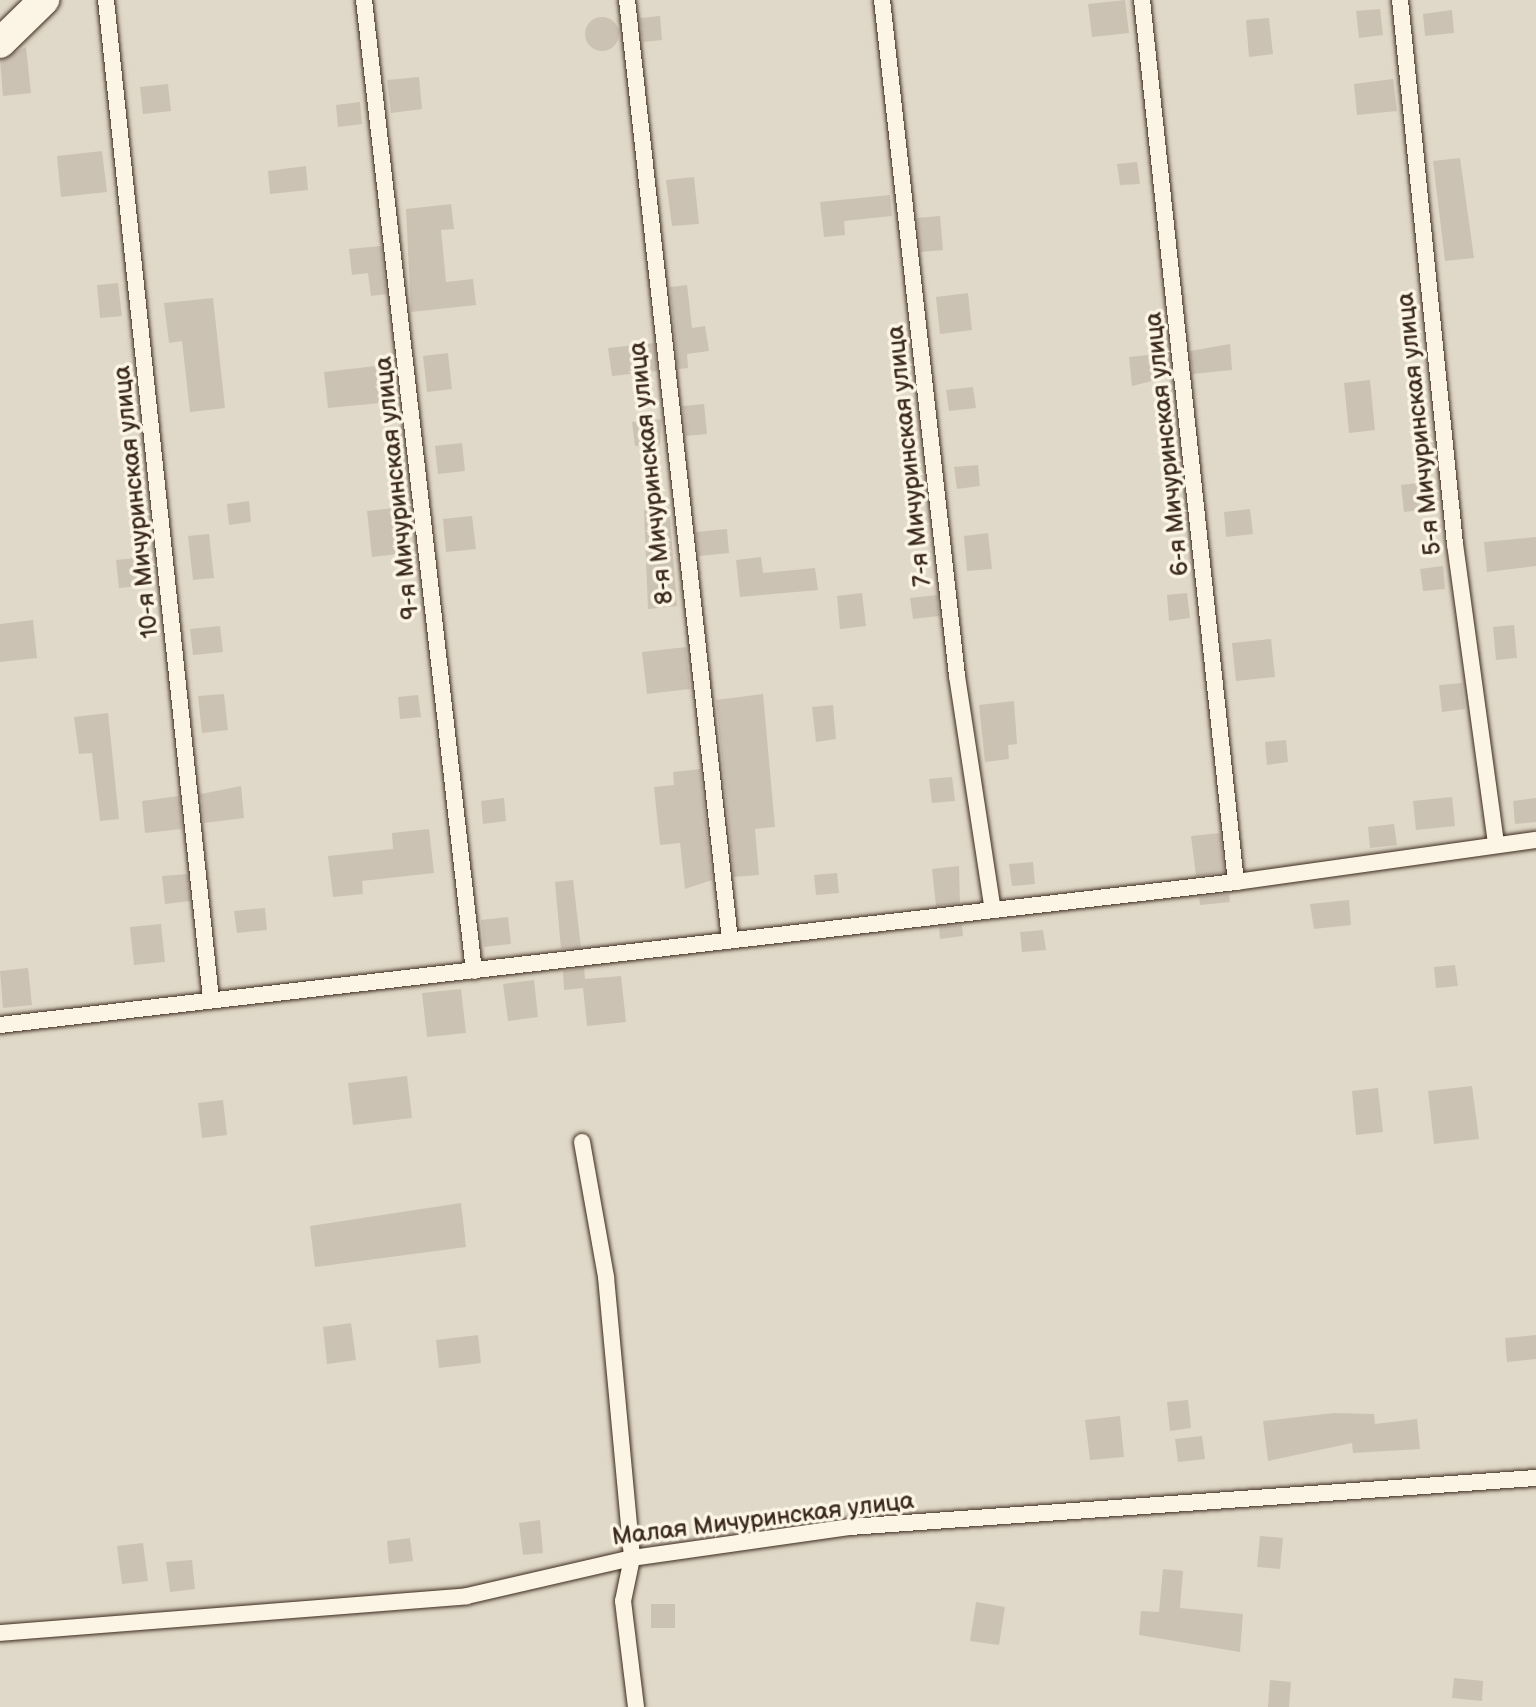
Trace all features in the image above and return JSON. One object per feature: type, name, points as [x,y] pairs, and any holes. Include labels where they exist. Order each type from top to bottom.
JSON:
[{"type":"street","points":[[0,43],[44,0]]},
{"type":"lane","name":"10-я Мичуринская улица","points":[[106,0],[211,999]]},
{"type":"lane","name":"9-я Мичуринская улица","points":[[364,0],[474,971]]},
{"type":"lane","name":"8-я Мичуринская улица","points":[[627,0],[730,940]]},
{"type":"lane","name":"7-я Мичуринская улица","points":[[882,0],[957,676],[992,906]]},
{"type":"lane","name":"6-я Мичуринская улица","points":[[1142,0],[1236,882]]},
{"type":"lane","name":"5-я Мичуринская улица","points":[[1400,0],[1455,544],[1496,842]]},
{"type":"lane","points":[[0,1025],[474,971],[992,906],[1236,882],[1496,842],[1536,840]]},
{"type":"lane","points":[[582,1142],[606,1277],[632,1558],[623,1601],[636,1707]]},
{"type":"lane","name":"Малая Мичуринская улица","points":[[0,1633],[467,1596],[632,1558],[850,1527],[1536,1478]]},
{"type":"shaded area","points":[[0,0],[1536,0],[1536,1707],[0,1707]]},
{"type":"building","points":[[1125,0],[1129,33],[1092,37],[1088,4]]},
{"type":"building","points":[[1380,9],[1383,35],[1359,38],[1356,11]]},
{"type":"building","points":[[1452,10],[1454,33],[1425,36],[1423,14]]},
{"type":"building","points":[[660,16],[662,40],[643,42],[640,18]]},
{"type":"building","points":[[602,17],[614,22],[619,34],[614,46],[602,51],[590,46],[585,34],[590,22]]},
{"type":"building","points":[[1269,18],[1273,54],[1249,57],[1246,20]]},
{"type":"building","points":[[26,47],[31,93],[3,96],[0,60]]},
{"type":"building","points":[[419,77],[422,109],[391,113],[387,80]]},
{"type":"building","points":[[1393,79],[1397,111],[1357,115],[1354,84]]},
{"type":"building","points":[[168,84],[171,111],[143,114],[140,87]]},
{"type":"building","points":[[360,102],[362,124],[338,127],[336,105]]},
{"type":"building","points":[[102,151],[107,192],[61,197],[57,156]]},
{"type":"building","points":[[1460,158],[1474,258],[1445,261],[1433,161]]},
{"type":"building","points":[[1137,162],[1140,184],[1120,185],[1117,164]]},
{"type":"building","points":[[306,166],[308,190],[270,194],[268,171]]},
{"type":"building","points":[[694,177],[699,224],[672,226],[666,180]]},
{"type":"building","points":[[890,195],[892,216],[844,221],[845,235],[824,237],[820,202]]},
{"type":"building","points":[[451,204],[454,229],[441,230],[446,282],[473,279],[476,305],[411,312],[406,209]]},
{"type":"building","points":[[940,216],[943,250],[921,252],[917,218]]},
{"type":"building","points":[[381,246],[386,294],[371,296],[368,273],[352,275],[349,249]]},
{"type":"building","points":[[118,283],[122,316],[100,318],[97,285]]},
{"type":"building","points":[[687,285],[692,328],[705,326],[709,351],[687,354],[688,368],[678,369],[670,287]]},
{"type":"building","points":[[968,293],[972,330],[940,334],[936,297]]},
{"type":"building","points":[[213,298],[225,408],[190,412],[182,341],[169,343],[164,303]]},
{"type":"building","points":[[654,343],[657,371],[612,376],[608,348]]},
{"type":"building","points":[[1230,344],[1232,370],[1193,374],[1190,351]]},
{"type":"building","points":[[448,353],[452,389],[427,392],[423,356]]},
{"type":"building","points":[[1169,353],[1171,376],[1132,386],[1129,357]]},
{"type":"building","points":[[376,366],[380,403],[328,408],[324,372]]},
{"type":"building","points":[[1370,380],[1375,430],[1349,433],[1344,383]]},
{"type":"building","points":[[973,387],[976,408],[949,411],[946,390]]},
{"type":"building","points":[[704,404],[707,434],[686,436],[683,406]]},
{"type":"building","points":[[662,419],[660,444],[635,446],[632,422]]},
{"type":"building","points":[[462,443],[465,471],[438,474],[435,446]]},
{"type":"building","points":[[978,465],[980,486],[957,489],[954,467]]},
{"type":"building","points":[[1426,482],[1429,509],[1404,512],[1401,485]]},
{"type":"building","points":[[249,501],[251,522],[229,525],[227,504]]},
{"type":"building","points":[[402,507],[407,553],[372,557],[367,511]]},
{"type":"building","points":[[669,507],[677,606],[648,609],[644,510]]},
{"type":"building","points":[[1250,509],[1253,534],[1226,537],[1224,512]]},
{"type":"building","points":[[472,516],[476,549],[446,552],[443,519]]},
{"type":"building","points":[[727,529],[729,553],[699,556],[696,532]]},
{"type":"building","points":[[988,533],[992,569],[967,571],[964,536]]},
{"type":"building","points":[[209,534],[214,578],[193,580],[188,536]]},
{"type":"building","points":[[1536,537],[1536,566],[1487,572],[1484,542]]},
{"type":"building","points":[[145,557],[149,585],[119,588],[116,560]]},
{"type":"building","points":[[761,557],[763,573],[815,568],[818,590],[740,597],[736,560]]},
{"type":"building","points":[[1443,566],[1445,589],[1423,591],[1420,569]]},
{"type":"building","points":[[862,593],[866,626],[840,629],[837,596]]},
{"type":"building","points":[[1187,593],[1190,618],[1169,621],[1167,595]]},
{"type":"building","points":[[937,595],[939,616],[913,619],[910,598]]},
{"type":"building","points":[[33,620],[37,658],[0,662],[0,624]]},
{"type":"building","points":[[1514,625],[1517,658],[1496,660],[1493,627]]},
{"type":"building","points":[[220,626],[223,652],[193,655],[190,629]]},
{"type":"building","points":[[1271,639],[1275,677],[1236,681],[1232,643]]},
{"type":"building","points":[[686,647],[690,689],[647,694],[642,652]]},
{"type":"building","points":[[1462,683],[1465,709],[1442,712],[1439,685]]},
{"type":"building","points":[[224,694],[228,730],[202,733],[198,696]]},
{"type":"building","points":[[763,694],[775,827],[755,829],[759,875],[734,877],[716,700]]},
{"type":"building","points":[[418,695],[421,717],[400,719],[398,697]]},
{"type":"building","points":[[1014,701],[1017,744],[1008,745],[1009,759],[985,762],[979,705]]},
{"type":"building","points":[[833,705],[836,739],[816,742],[812,707]]},
{"type":"building","points":[[108,713],[119,819],[100,821],[92,753],[79,754],[74,717]]},
{"type":"building","points":[[1286,740],[1288,762],[1267,765],[1265,742]]},
{"type":"building","points":[[700,769],[712,880],[685,889],[680,843],[660,845],[654,787],[674,785],[673,772]]},
{"type":"building","points":[[952,777],[955,801],[932,803],[929,779]]},
{"type":"building","points":[[241,786],[244,818],[204,823],[201,794]]},
{"type":"building","points":[[179,796],[182,829],[145,833],[142,801]]},
{"type":"building","points":[[1452,797],[1455,826],[1416,830],[1413,801]]},
{"type":"building","points":[[504,798],[506,821],[483,824],[481,801]]},
{"type":"building","points":[[1536,798],[1536,822],[1515,824],[1513,801]]},
{"type":"building","points":[[1394,824],[1397,845],[1370,848],[1368,827]]},
{"type":"building","points":[[429,829],[434,873],[362,881],[363,894],[333,897],[328,856],[393,849],[392,833]]},
{"type":"building","points":[[1220,833],[1224,872],[1196,876],[1191,836]]},
{"type":"building","points":[[1033,862],[1035,884],[1012,886],[1009,864]]},
{"type":"building","points":[[959,866],[960,903],[936,906],[932,869]]},
{"type":"building","points":[[837,873],[839,893],[816,895],[814,875]]},
{"type":"building","points":[[187,874],[190,901],[165,904],[162,876]]},
{"type":"building","points":[[573,880],[581,947],[561,949],[555,882]]},
{"type":"building","points":[[1229,894],[1230,902],[1200,905],[1199,897]]},
{"type":"building","points":[[1349,900],[1351,925],[1314,929],[1310,904]]},
{"type":"building","points":[[265,908],[267,930],[237,933],[234,911]]},
{"type":"building","points":[[508,917],[511,944],[484,947],[481,920]]},
{"type":"building","points":[[161,924],[165,962],[134,965],[130,927]]},
{"type":"building","points":[[962,925],[963,936],[940,939],[939,927]]},
{"type":"building","points":[[1043,930],[1046,950],[1022,952],[1020,932]]},
{"type":"building","points":[[1455,965],[1458,986],[1436,988],[1434,967]]},
{"type":"building","points":[[28,968],[32,1005],[3,1008],[0,971]]},
{"type":"building","points":[[584,968],[585,979],[621,976],[626,1022],[587,1026],[583,988],[564,990],[563,971]]},
{"type":"building","points":[[534,980],[538,1017],[508,1021],[503,984]]},
{"type":"building","points":[[461,989],[466,1033],[427,1037],[422,993]]},
{"type":"building","points":[[407,1076],[412,1118],[353,1125],[348,1083]]},
{"type":"building","points":[[1472,1086],[1479,1139],[1434,1144],[1428,1091]]},
{"type":"building","points":[[1378,1088],[1383,1132],[1356,1135],[1352,1091]]},
{"type":"building","points":[[223,1100],[227,1135],[202,1138],[198,1103]]},
{"type":"building","points":[[461,1203],[466,1247],[315,1267],[310,1226]]},
{"type":"building","points":[[351,1323],[356,1360],[327,1364],[323,1327]]},
{"type":"building","points":[[478,1335],[481,1363],[439,1368],[436,1340]]},
{"type":"building","points":[[1536,1335],[1536,1359],[1507,1362],[1505,1338]]},
{"type":"building","points":[[1188,1400],[1191,1428],[1170,1431],[1167,1402]]},
{"type":"building","points":[[1334,1413],[1374,1414],[1375,1424],[1417,1419],[1420,1449],[1353,1453],[1352,1443],[1268,1461],[1263,1421]]},
{"type":"building","points":[[1120,1416],[1124,1457],[1090,1460],[1085,1420]]},
{"type":"building","points":[[1202,1436],[1205,1459],[1178,1462],[1175,1439]]},
{"type":"building","points":[[540,1520],[543,1553],[523,1555],[519,1523]]},
{"type":"building","points":[[1260,1536],[1283,1538],[1280,1569],[1257,1567]]},
{"type":"building","points":[[410,1538],[413,1561],[389,1564],[387,1541]]},
{"type":"building","points":[[143,1543],[148,1581],[122,1584],[117,1546]]},
{"type":"building","points":[[192,1560],[195,1589],[170,1592],[166,1562]]},
{"type":"building","points":[[1163,1569],[1183,1571],[1180,1608],[1243,1614],[1240,1652],[1139,1635],[1141,1611],[1159,1612]]},
{"type":"building","points":[[976,1602],[1005,1607],[999,1645],[970,1641]]},
{"type":"building","points":[[651,1604],[675,1604],[675,1628],[651,1628]]},
{"type":"building","points":[[1454,1678],[1483,1681],[1482,1701],[1452,1698]]},
{"type":"building","points":[[1270,1680],[1291,1682],[1289,1707],[1268,1707]]}]
